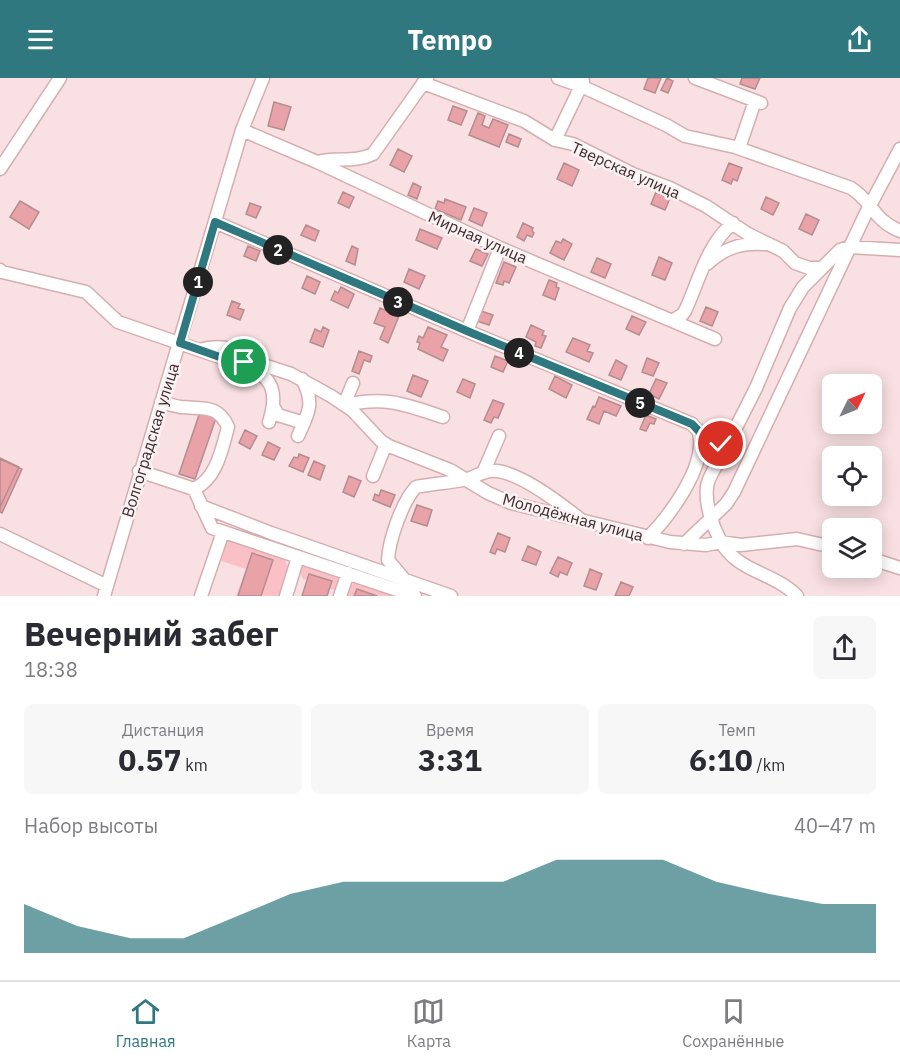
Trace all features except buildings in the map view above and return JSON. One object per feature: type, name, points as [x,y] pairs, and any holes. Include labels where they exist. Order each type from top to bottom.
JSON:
[{"type":"street","points":[[0,169],[60,78]]},
{"type":"street","name":"Волгоградская улица","points":[[105,591],[242,130],[263,78]]},
{"type":"street","points":[[558,78],[582,82],[685,136],[739,148],[851,188],[860,194],[884,223],[900,231]]},
{"type":"street","points":[[695,78],[758,102],[739,148]]},
{"type":"street","points":[[317,162],[362,160],[373,154],[423,80]]},
{"type":"street","name":"Тверская улица","points":[[423,80],[524,121],[555,140],[573,144],[633,174],[670,188],[706,206],[748,234],[783,251],[799,265]]},
{"type":"street","points":[[555,140],[582,82]]},
{"type":"street","name":"Мирная улица","points":[[242,130],[317,162],[500,248],[715,339]]},
{"type":"street","points":[[684,544],[726,504],[734,492],[869,206],[900,149]]},
{"type":"street","points":[[215,222],[695,429],[710,443],[717,459],[716,468]]},
{"type":"street","points":[[672,321],[682,315],[702,269],[721,236],[733,223]]},
{"type":"street","points":[[702,269],[717,255],[737,245],[745,243],[772,245]]},
{"type":"street","points":[[698,530],[707,485],[756,388],[790,308],[803,287],[840,250],[850,247],[900,250]]},
{"type":"street","points":[[467,331],[500,248]]},
{"type":"street","points":[[799,265],[822,268]]},
{"type":"street","points":[[799,265],[804,277],[803,287]]},
{"type":"street","name":"Молодёжная улица","points":[[0,270],[86,292],[118,322],[234,362],[257,363],[302,379],[344,405],[386,444],[450,470],[488,493],[511,503],[648,538],[684,544],[706,545],[721,542],[741,545],[797,539],[822,545]]},
{"type":"street","points":[[199,350],[211,346],[232,348],[273,367]]},
{"type":"street","points":[[234,362],[260,372],[271,384],[273,406],[269,422]]},
{"type":"street","points":[[298,435],[310,408],[310,399],[302,379]]},
{"type":"street","points":[[344,405],[353,383]]},
{"type":"street","points":[[344,405],[378,400],[411,406],[443,417]]},
{"type":"street","points":[[140,471],[194,489],[201,486],[218,463],[228,427],[225,419],[216,411],[161,402]]},
{"type":"street","points":[[273,406],[278,415],[304,423]]},
{"type":"street","points":[[648,538],[663,522],[697,465],[701,441],[695,429]]},
{"type":"street","points":[[710,443],[721,444],[733,435]]},
{"type":"street","points":[[483,473],[499,436]]},
{"type":"street","points":[[373,476],[386,444]]},
{"type":"street","points":[[404,579],[388,560],[389,549],[411,492],[416,487],[466,480],[491,471],[502,473],[532,485],[551,496],[584,521]]},
{"type":"street","points":[[707,485],[712,518],[721,542],[731,556],[744,566],[780,582],[797,596]]},
{"type":"street","points":[[194,489],[209,525],[222,532],[416,596]]},
{"type":"street","points":[[201,506],[451,596]]},
{"type":"street","points":[[201,596],[222,532]]},
{"type":"street","points":[[0,534],[105,591]]},
{"type":"street","points":[[286,596],[298,557]]},
{"type":"street","points":[[882,562],[900,568]]},
{"type":"street","points":[[340,596],[348,573]]},
{"type":"shaded area","points":[[236,540],[284,557],[288,568],[279,596],[236,596],[246,569],[218,560],[224,543]]},
{"type":"shaded area","points":[[305,564],[339,576],[341,580],[336,590],[329,589],[331,581],[309,574],[307,580],[303,579],[299,571]]},
{"type":"shaded area","points":[[356,582],[404,596],[345,596],[348,587]]},
{"type":"route","points":[[244,362],[234,362],[180,343],[215,222],[467,331],[692,424],[710,443],[721,444]]}]
